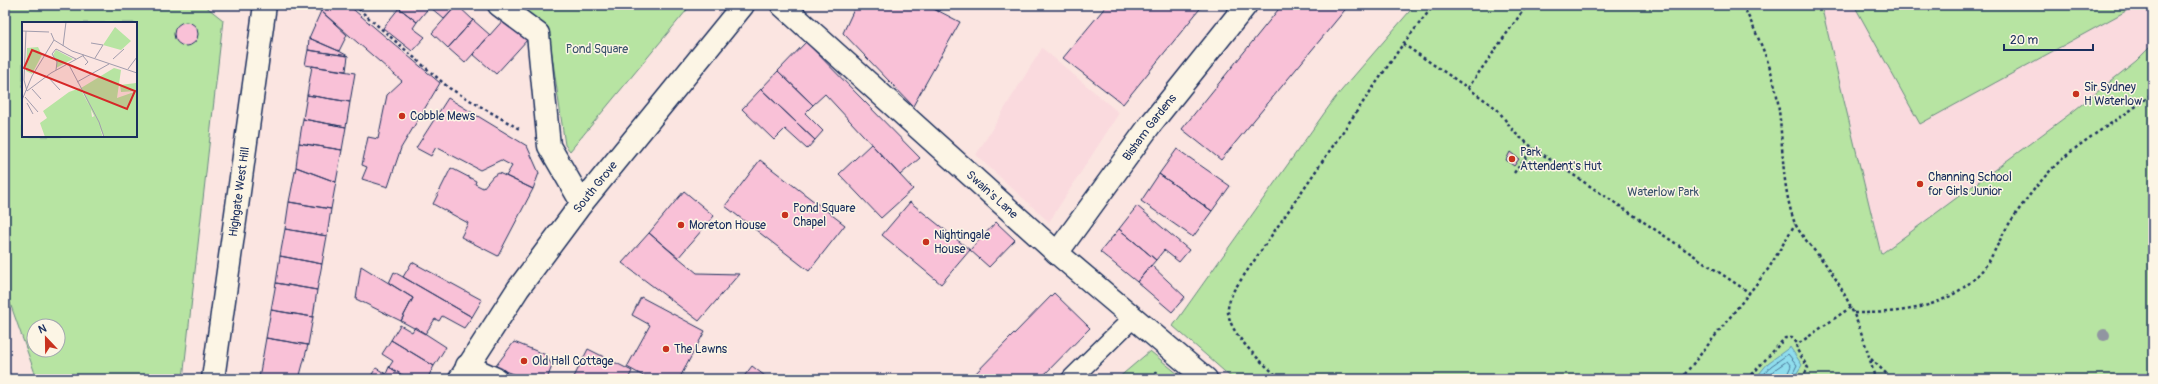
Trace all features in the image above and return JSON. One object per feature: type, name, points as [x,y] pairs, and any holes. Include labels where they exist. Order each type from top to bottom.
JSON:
[{"type":"street","name":"Highgate West Hill","points":[[213,379],[265,5]]},
{"type":"street","points":[[499,5],[538,34],[549,146],[582,203]]},
{"type":"street","name":"South Grove","points":[[464,373],[518,288],[582,203],[743,5]]},
{"type":"street","name":"Swain's Lane","points":[[782,5],[1057,253],[1206,379]]},
{"type":"street","name":"Bisham Gardens","points":[[1057,253],[1150,125],[1246,5]]},
{"type":"street","points":[[464,373],[496,379]]},
{"type":"lane","points":[[1071,379],[1133,318]]},
{"type":"path","points":[[354,5],[449,88],[549,146]]},
{"type":"path","points":[[1280,379],[1235,331],[1228,317],[1228,303],[1234,290],[1403,44],[1434,5]]},
{"type":"path","points":[[1468,88],[1527,5]]},
{"type":"path","points":[[1743,5],[1766,54],[1773,77],[1777,97],[1786,195],[1795,224],[1829,270],[1851,307],[1870,359],[1875,379]]},
{"type":"path","points":[[1403,44],[1497,109],[1515,133],[1533,148],[1750,293]]},
{"type":"path","points":[[1854,313],[1909,311],[1932,304],[1978,276],[1993,254],[2009,225],[2050,171],[2078,146],[2136,108],[2153,93]]},
{"type":"path","points":[[1514,173],[1533,148]]},
{"type":"path","points":[[1681,379],[1769,268],[1795,224]]},
{"type":"path","points":[[1802,379],[1808,368],[1796,348],[1798,344],[1851,307]]},
{"type":"path","points":[[1748,379],[1785,338],[1792,338],[1798,344]]},
{"type":"path","points":[[1870,359],[1892,379]]},
{"type":"shaded area","name":"Channing School for Girls Junior","points":[[1821,5],[2153,5],[2153,44],[2136,61],[2071,113],[1881,254]]},
{"type":"shaded area","points":[[1042,48],[1119,113],[1049,222],[976,155]]},
{"type":"green space","points":[[5,5],[204,5],[223,20],[183,379],[37,379],[30,358],[66,358],[66,318],[26,318],[26,348],[5,289]]},
{"type":"green space","name":"Pond Square","points":[[518,5],[691,5],[570,151],[565,145],[548,27]]},
{"type":"green space","name":"Waterlow Park","points":[[1415,5],[1821,5],[1881,254],[2071,113],[2136,61],[2153,44],[2153,379],[1233,379],[1173,326],[1335,98]]},
{"type":"green space","points":[[1854,5],[2137,5],[1920,124]]},
{"type":"green space","points":[[1150,351],[1184,379],[1117,379]]},
{"type":"water","points":[[1790,347],[1802,365],[1793,379],[1755,379],[1768,363]]},
{"type":"building","name":"Cobble Mews","points":[[310,5],[348,5],[440,83],[401,148],[388,187],[362,179],[367,167],[362,165],[368,137],[378,139],[387,95],[402,81],[321,11]]},
{"type":"building","points":[[401,5],[431,5],[417,22],[399,8]]},
{"type":"building","points":[[431,5],[457,5],[444,19],[430,7]]},
{"type":"building","points":[[457,5],[473,20],[448,48],[432,33]]},
{"type":"building","points":[[856,5],[927,5],[960,22],[913,106],[843,33]]},
{"type":"building","points":[[927,5],[943,5],[939,12]]},
{"type":"building","points":[[1107,5],[1203,5],[1123,104],[1063,58]]},
{"type":"building","points":[[1282,5],[1349,5],[1221,160],[1182,129]]},
{"type":"building","points":[[399,8],[417,22],[413,28],[425,37],[412,51],[383,28]]},
{"type":"building","points":[[321,11],[347,35],[339,51],[309,38]]},
{"type":"building","points":[[505,18],[528,39],[496,74],[473,54]]},
{"type":"building","points":[[473,20],[490,35],[465,63],[448,48]]},
{"type":"building","points":[[181,22],[191,22],[198,29],[198,39],[191,46],[181,46],[174,39],[174,29]]},
{"type":"building","points":[[309,38],[339,51],[348,56],[308,50]]},
{"type":"building","points":[[806,42],[920,158],[900,175],[825,94],[813,105],[778,71]]},
{"type":"building","points":[[308,50],[348,56],[346,71],[305,65]]},
{"type":"building","points":[[312,66],[355,73],[350,102],[307,95]]},
{"type":"building","points":[[778,71],[813,105],[805,113],[823,131],[815,140],[761,89]]},
{"type":"building","points":[[761,89],[815,140],[807,149],[785,129],[774,140],[742,109]]},
{"type":"building","points":[[307,95],[350,102],[346,127],[303,119]]},
{"type":"building","points":[[448,98],[527,146],[539,173],[533,189],[506,176],[512,166],[501,160],[480,170],[436,147],[431,156],[416,148]]},
{"type":"building","points":[[303,119],[346,127],[342,150],[299,143]]},
{"type":"building","points":[[299,143],[342,150],[336,182],[296,167]]},
{"type":"building","points":[[871,144],[913,189],[881,218],[839,174]]},
{"type":"building","points":[[1177,149],[1230,186],[1212,211],[1159,174]]},
{"type":"building","name":"Park Attendent's Hut","points":[[1510,152],[1519,159],[1514,166],[1506,160]]},
{"type":"building","name":"Pond Square Chapel","points":[[760,160],[845,225],[809,271],[725,206]]},
{"type":"building","points":[[296,167],[336,182],[331,209],[289,202]]},
{"type":"building","points":[[451,168],[476,181],[475,184],[483,188],[493,176],[499,173],[533,189],[498,256],[461,237],[468,223],[433,204]]},
{"type":"building","points":[[1159,174],[1212,211],[1193,237],[1141,201]]},
{"type":"building","name":"Moreton House","points":[[684,191],[714,216],[678,258],[649,233]]},
{"type":"building","points":[[289,202],[331,209],[327,236],[285,229]]},
{"type":"building","name":"Nightingale House","points":[[910,202],[970,250],[941,284],[882,235]]},
{"type":"building","points":[[1137,206],[1189,250],[1179,262],[1164,250],[1156,260],[1119,229]]},
{"type":"building","points":[[996,222],[1015,240],[989,267],[970,250]]},
{"type":"building","points":[[285,229],[327,236],[322,264],[280,256]]},
{"type":"building","points":[[1119,229],[1156,260],[1137,282],[1100,252]]},
{"type":"building","points":[[649,233],[697,273],[739,274],[699,321],[622,263]]},
{"type":"building","points":[[280,256],[322,264],[317,290],[276,283]]},
{"type":"building","points":[[412,262],[482,300],[472,317],[403,277]]},
{"type":"building","points":[[1151,265],[1185,297],[1172,312],[1137,282]]},
{"type":"building","points":[[361,266],[413,298],[401,321],[356,299]]},
{"type":"building","points":[[394,272],[472,317],[464,328],[442,316],[439,321],[435,319],[425,334],[401,321],[413,298],[389,283]]},
{"type":"building","points":[[276,283],[317,290],[313,317],[271,310]]},
{"type":"building","points":[[1054,293],[1090,328],[1040,379],[970,379]]},
{"type":"building","name":"The Lawns","points":[[641,297],[705,331],[679,379],[649,379],[627,367],[650,325],[632,315]]},
{"type":"building","points":[[271,310],[313,317],[308,345],[266,338]]},
{"type":"building","points":[[400,325],[412,332],[415,327],[446,347],[434,366],[391,340]]},
{"type":"building","points":[[266,338],[308,345],[299,379],[259,378]]},
{"type":"building","points":[[391,340],[434,366],[427,379],[409,379],[389,367],[393,361],[382,354]]},
{"type":"building","name":"Old Hall Cottage","points":[[514,342],[546,355],[552,366],[547,379],[525,379],[495,367]]},
{"type":"building","points":[[588,349],[632,371],[628,379],[573,379]]},
{"type":"building","points":[[752,366],[769,379],[742,379]]},
{"type":"building","points":[[389,367],[409,379],[369,379],[376,368],[386,374]]},
{"type":"place","name":"Sir Sydney H Waterlow","points":[[2076,94]]},
{"type":"place","name":"Cobble Mews","points":[[402,116]]},
{"type":"place","name":"Park Attendent's Hut","points":[[1512,159]]},
{"type":"place","name":"Channing School for Girls Junior","points":[[1920,184]]},
{"type":"place","name":"Pond Square Chapel","points":[[785,215]]},
{"type":"place","name":"Moreton House","points":[[681,225]]},
{"type":"place","name":"Nightingale House","points":[[926,242]]},
{"type":"place","name":"The Lawns","points":[[666,349]]},
{"type":"place","name":"Old Hall Cottage","points":[[524,361]]}]
